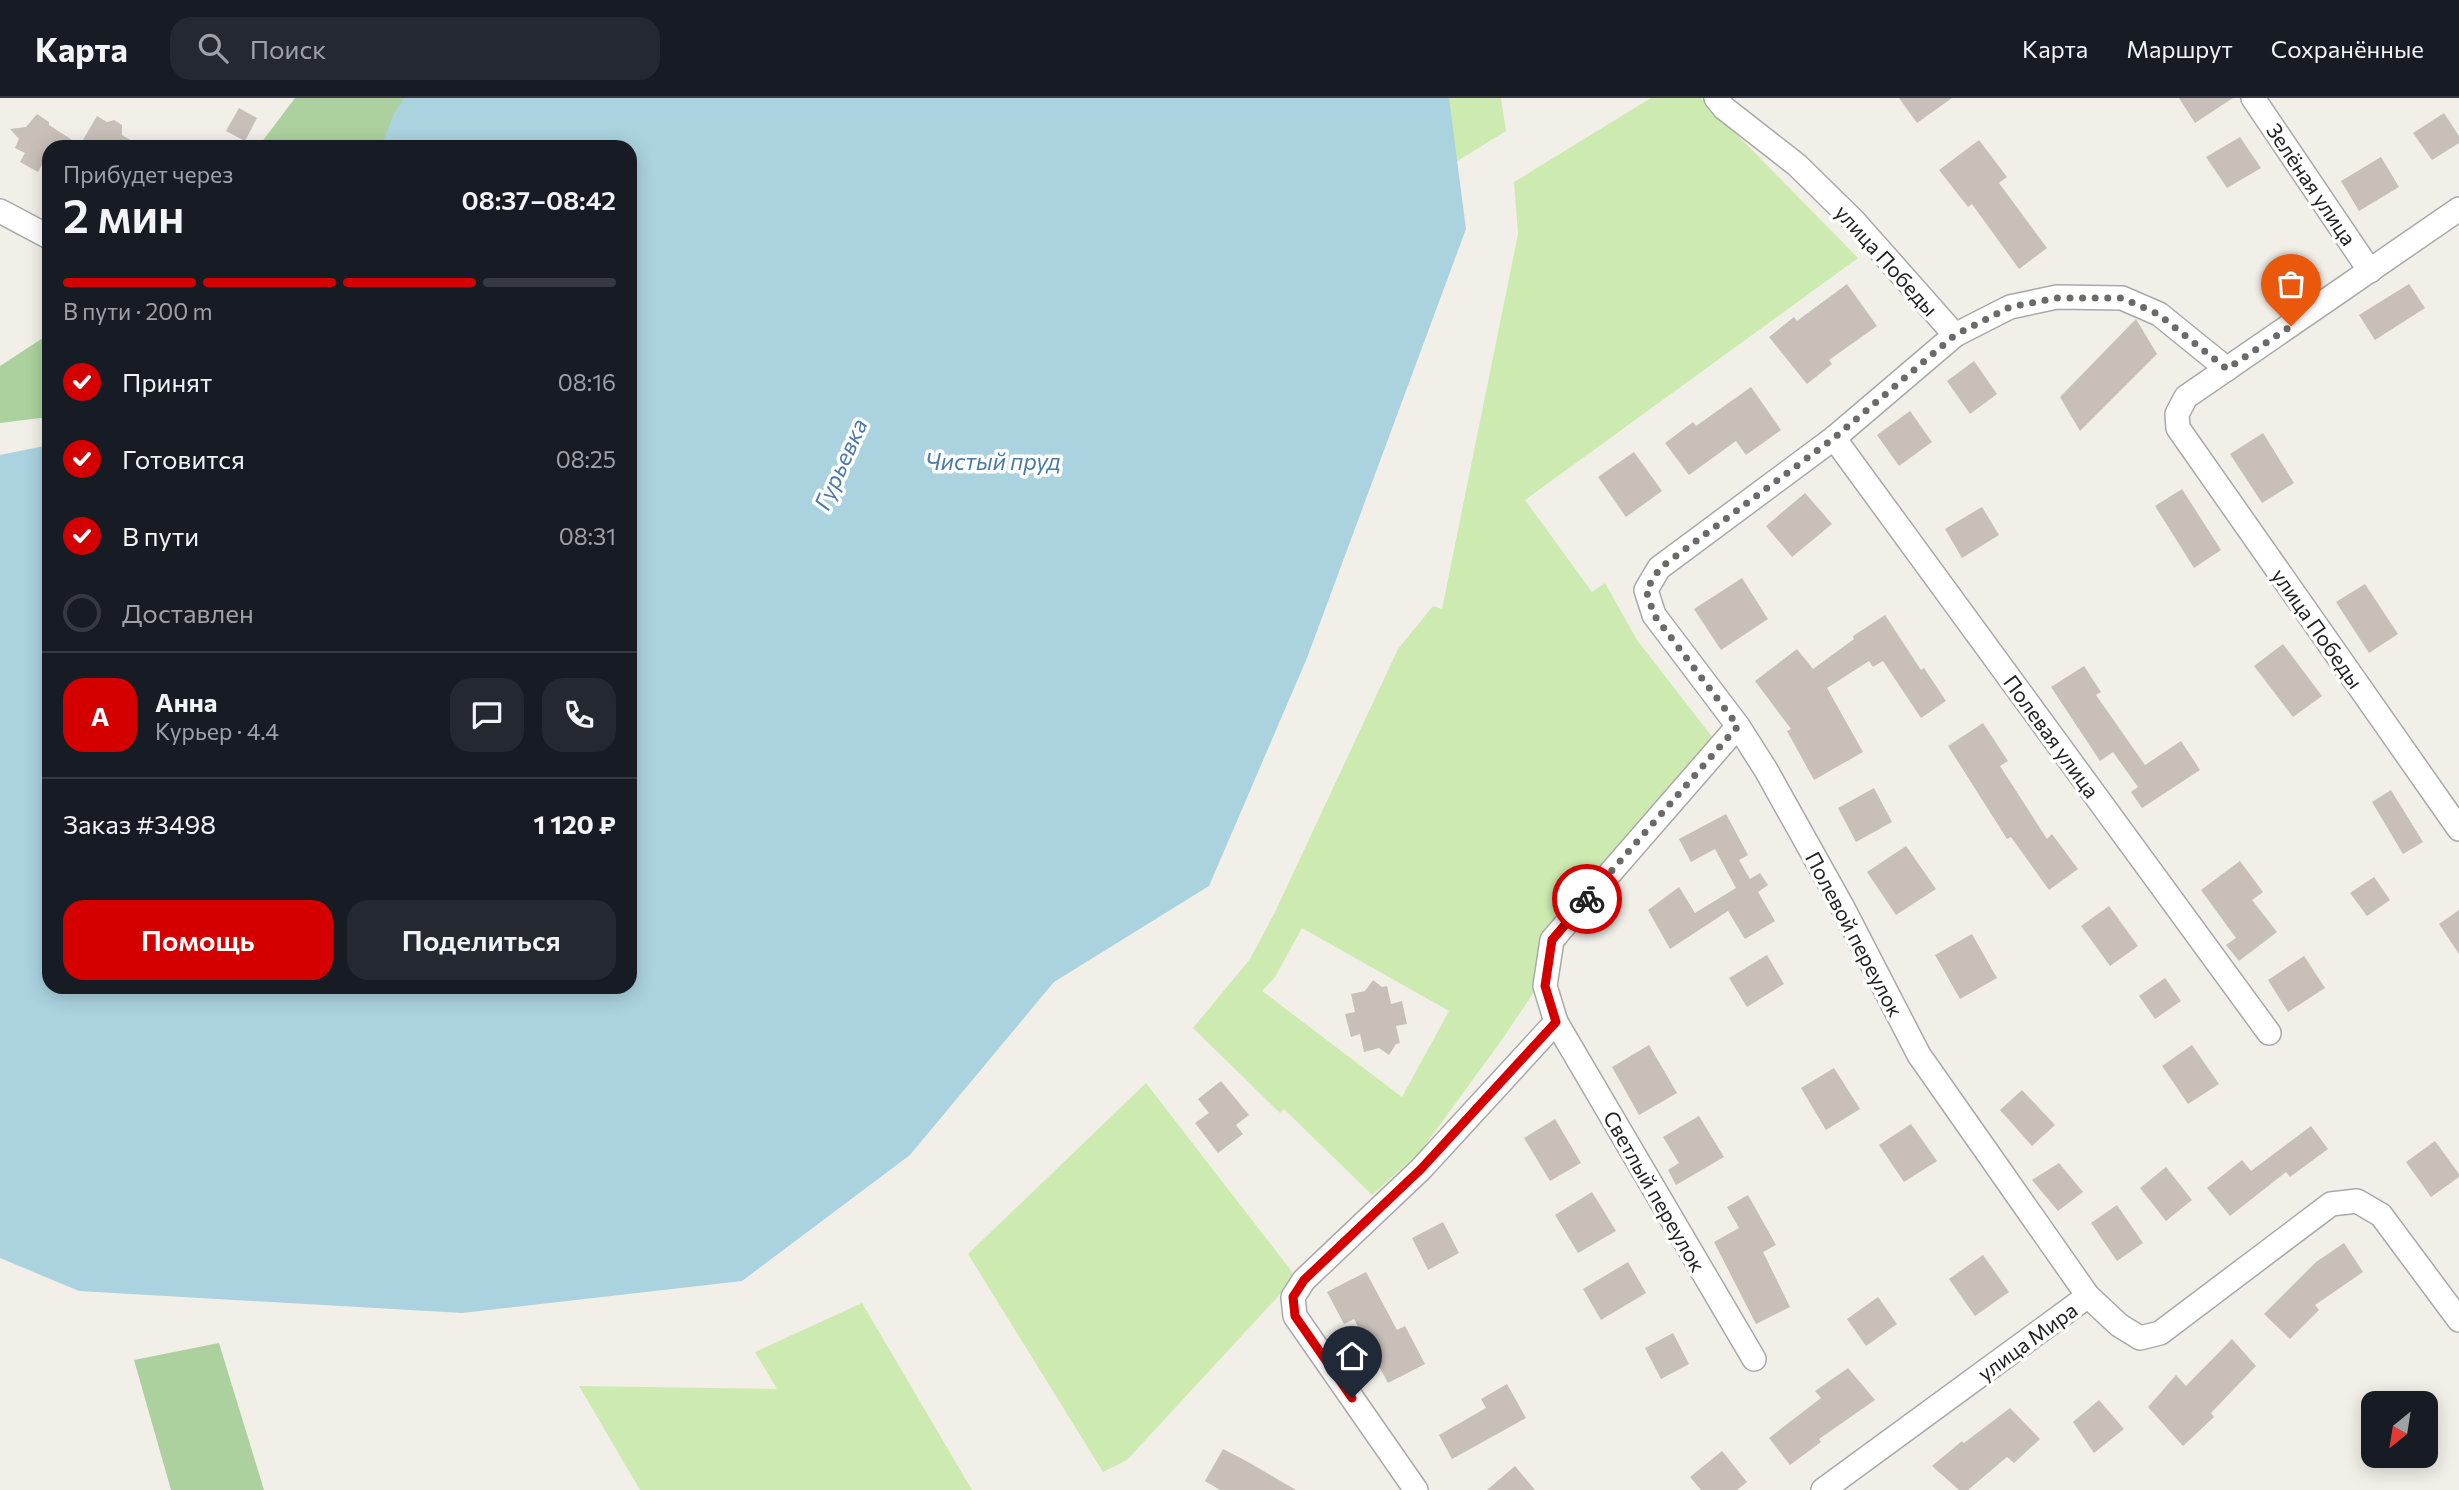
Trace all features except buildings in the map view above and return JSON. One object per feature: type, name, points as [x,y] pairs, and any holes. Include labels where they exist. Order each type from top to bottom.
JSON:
[{"type":"street","name":"улица Победы","points":[[1716,98],[1724,108],[1797,165],[1855,222],[1955,335],[2010,307],[2057,298],[2122,298],[2158,314],[2227,369],[2186,397],[2177,414],[2178,428],[2459,829]]},
{"type":"street","name":"Зелёная улица","points":[[2253,98],[2370,271]]},
{"type":"street","points":[[2227,369],[2459,209]]},
{"type":"street","points":[[0,211],[42,233]]},
{"type":"street","points":[[1834,438],[1955,335]]},
{"type":"street","name":"Полевой переулок","points":[[1834,438],[1660,568],[1646,590],[1654,615],[1738,726],[1766,770],[1842,906],[1919,1055],[2088,1296]]},
{"type":"street","name":"Полевая улица","points":[[1834,438],[2269,1033]]},
{"type":"street","name":"Светлый переулок","points":[[1738,726],[1552,940],[1545,986],[1556,1022],[1754,1359]]},
{"type":"street","points":[[1406,1487],[1295,1316],[1293,1297],[1304,1280],[1421,1169],[1556,1022]]},
{"type":"street","name":"улица Мира","points":[[1824,1490],[2088,1296],[2119,1325],[2140,1338],[2160,1334],[2331,1204],[2357,1200],[2381,1215],[2459,1320]]},
{"type":"green space","points":[[295,98],[411,98],[392,140],[263,140]]},
{"type":"green space","points":[[1446,98],[1501,98],[1506,131],[1438,173]]},
{"type":"green space","points":[[1651,98],[1701,98],[1858,258],[1525,500],[1592,592],[1605,583],[1637,640],[1713,738],[1609,881],[1501,1041],[1420,1152],[1372,1195],[1284,1109],[1280,1113],[1193,1028],[1250,959],[1275,912],[1398,649],[1433,606],[1442,609],[1518,234],[1514,182]],"holes":[[[1302,928],[1449,1011],[1402,1097],[1262,991],[1275,977]]]},
{"type":"green space","points":[[42,339],[42,418],[0,423],[0,366]]},
{"type":"green space","points":[[1146,1083],[1296,1277],[1127,1460],[1103,1472],[968,1254]]},
{"type":"green space","points":[[862,1303],[972,1490],[640,1490],[579,1386],[777,1389],[755,1352]]},
{"type":"green space","points":[[219,1343],[264,1490],[171,1490],[134,1360]]},
{"type":"water","name":"Чистый пруд","points":[[404,98],[1449,98],[1466,229],[1307,658],[1209,886],[1054,982],[910,1155],[742,1281],[462,1313],[79,1291],[0,1258],[0,455],[42,446],[42,994],[637,994],[637,140],[384,140]]},
{"type":"way so far","points":[[1587,899],[1738,726],[1654,615],[1646,590],[1660,568],[1834,438],[1955,335],[2010,307],[2057,298],[2122,298],[2158,314],[2227,369],[2291,326]]},
{"type":"route","points":[[1352,1398],[1295,1316],[1293,1297],[1304,1280],[1421,1169],[1556,1022],[1545,986],[1552,940],[1587,899]]},
{"type":"water label","name":"Гурьевка","points":[[840,464]]}]
